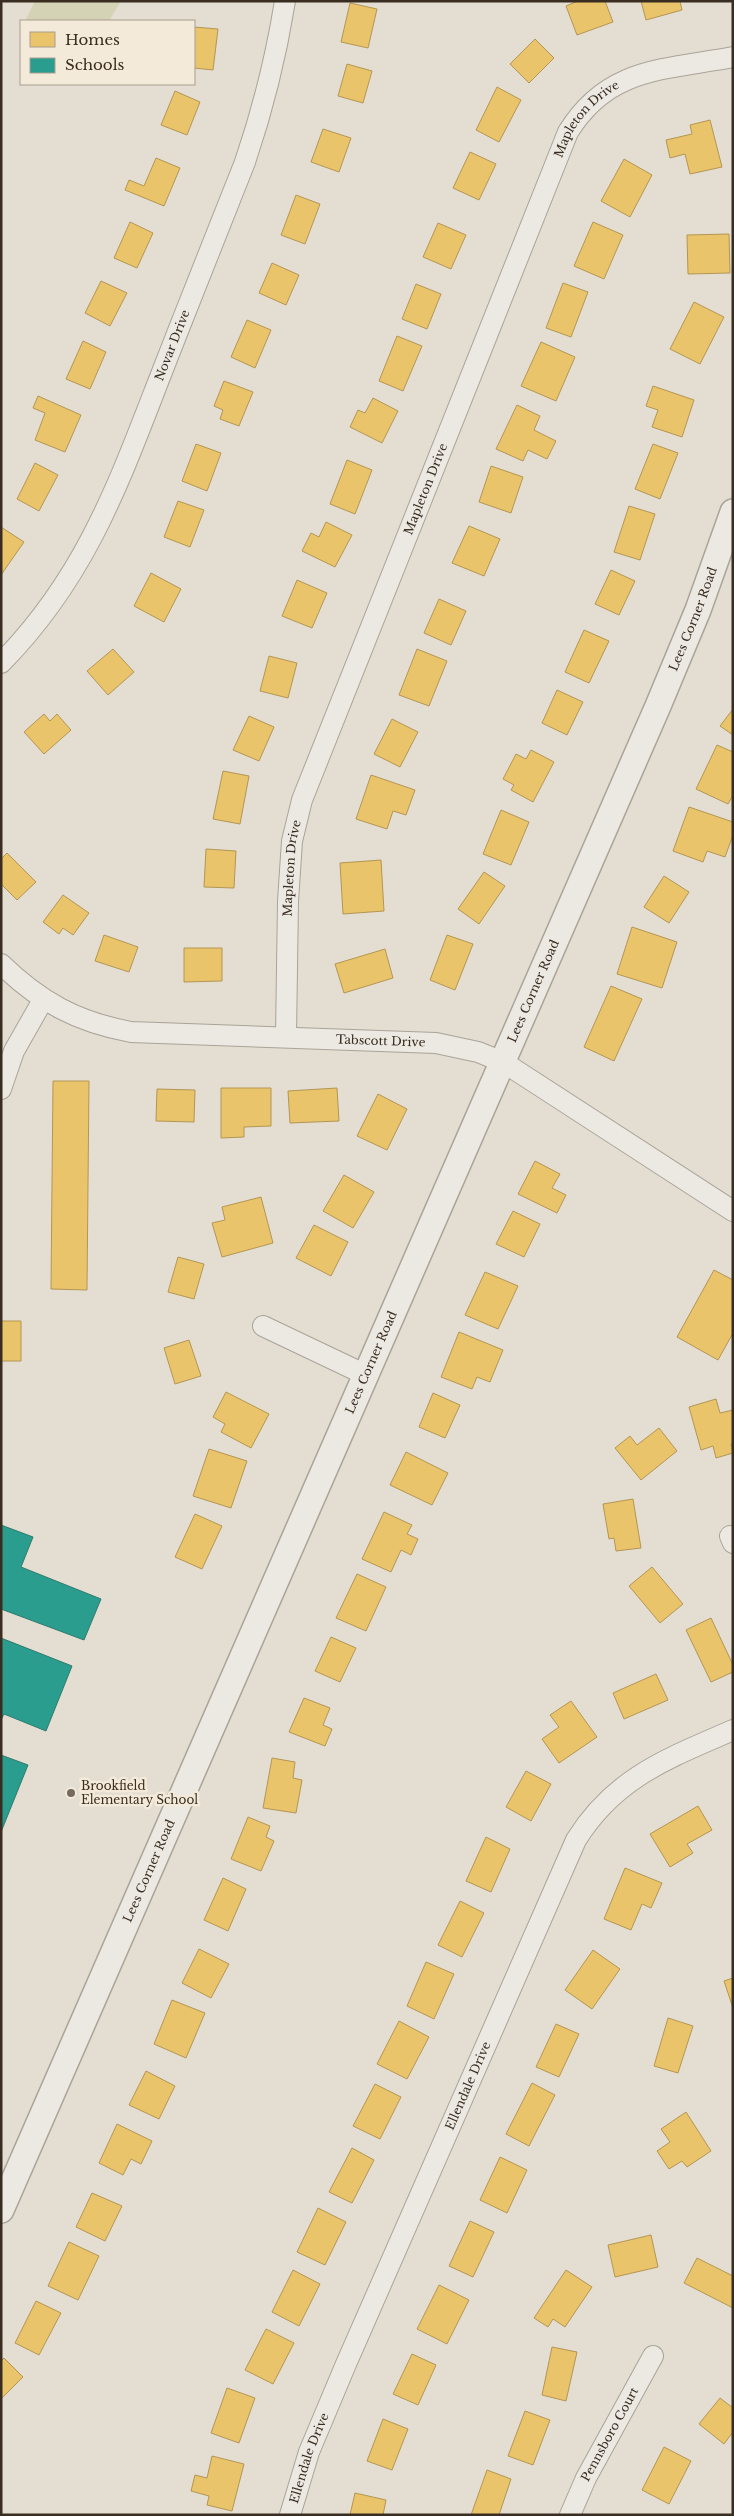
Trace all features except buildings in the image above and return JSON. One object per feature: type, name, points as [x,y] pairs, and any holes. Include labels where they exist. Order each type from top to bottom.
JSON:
[{"type":"street","name":"Novar Drive","points":[[1,663],[32,629],[68,581],[91,543],[116,489],[246,162],[263,111],[274,66],[285,1]]},
{"type":"street","name":"Mapleton Drive","points":[[286,1036],[292,849],[302,800],[568,132],[590,102],[620,81],[636,75],[733,56]]},
{"type":"street","name":"Lees Corner Road","points":[[1,2210],[658,706],[698,610],[733,512]]},
{"type":"street","name":"Tabscott Drive","points":[[1,964],[29,990],[43,1000],[94,1023],[131,1032],[286,1036],[436,1043],[478,1052],[503,1062],[733,1211]]},
{"type":"street","points":[[1,1089],[14,1051],[43,1000]]},
{"type":"street","points":[[263,1326],[366,1375]]},
{"type":"street","name":"Ellendale Drive","points":[[290,2515],[308,2452],[576,1840],[602,1804],[644,1770],[733,1730]]},
{"type":"street","name":"Pennsboro Court","points":[[570,2515],[586,2478],[653,2356]]},
{"type":"green space","points":[[35,1],[121,1],[110,20],[26,20]]},
{"type":"place","name":"Brookfield Elementary School","points":[[71,1793]]}]
